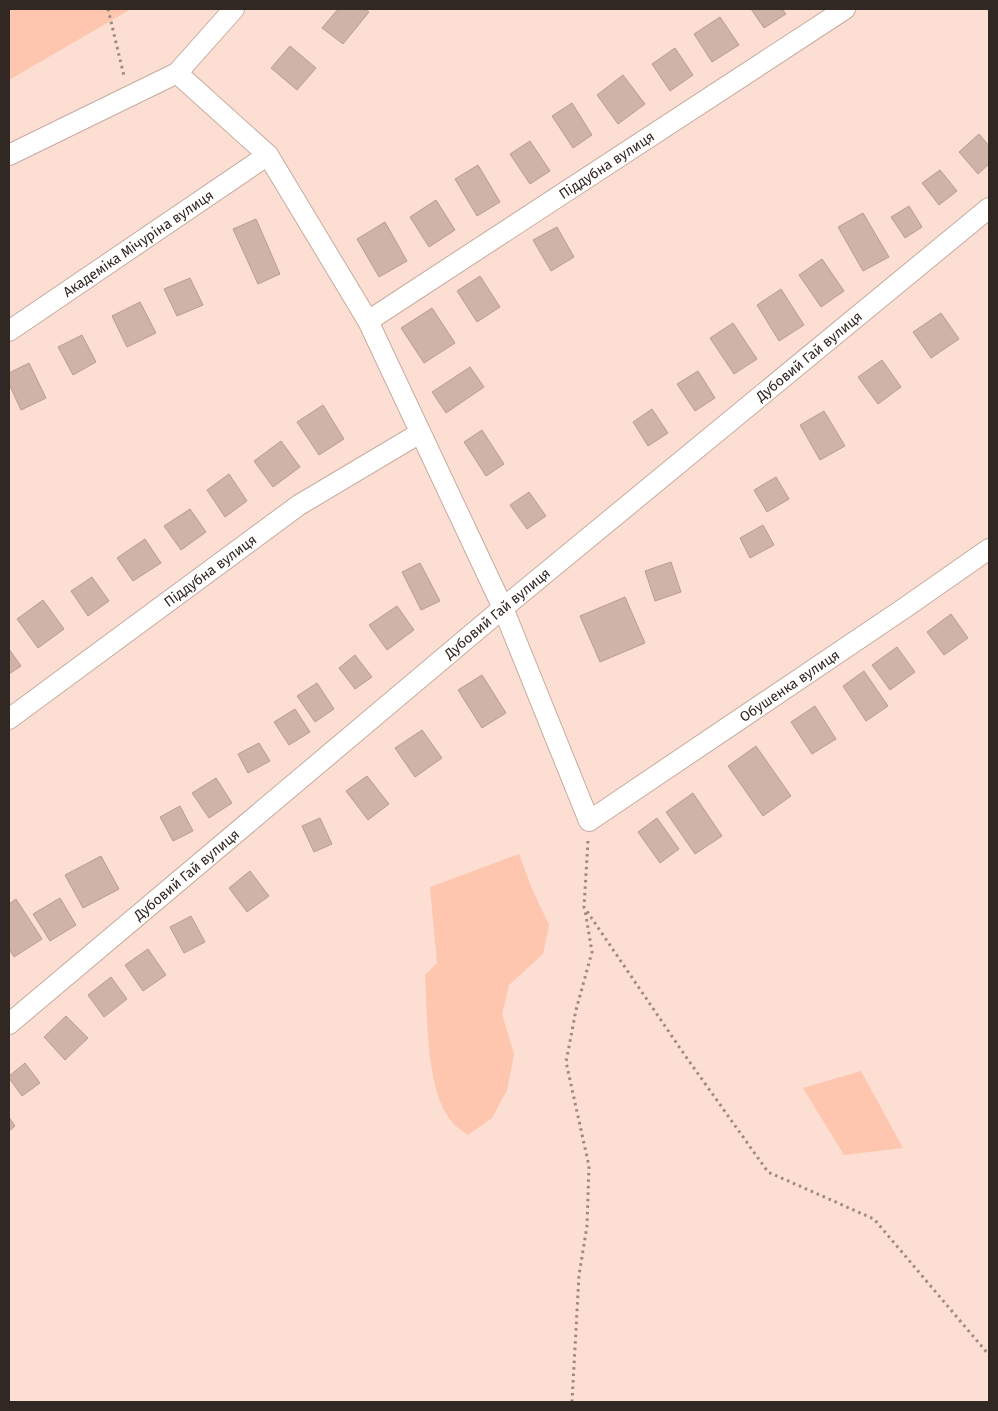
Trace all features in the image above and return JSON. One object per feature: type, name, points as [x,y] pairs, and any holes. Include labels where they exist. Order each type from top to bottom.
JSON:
[{"type":"street","points":[[9,155],[178,73],[234,9]]},
{"type":"street","name":"Піддубна вулиця","points":[[368,321],[845,9]]},
{"type":"street","points":[[178,73],[268,155],[368,321],[503,608],[589,821]]},
{"type":"street","name":"Академіка Мічуріна вулиця","points":[[9,331],[268,155]]},
{"type":"street","name":"Дубовий Гай вулиця","points":[[9,1024],[503,608],[989,208]]},
{"type":"street","name":"Піддубна вулиця","points":[[9,719],[299,505],[420,433]]},
{"type":"street","name":"Обушенка вулиця","points":[[589,821],[989,549]]},
{"type":"path","points":[[108,9],[129,97]]},
{"type":"path","points":[[572,1402],[579,1275],[587,1226],[589,1166],[566,1062],[576,1010],[592,952],[584,907],[589,821]]},
{"type":"path","points":[[584,907],[684,1054],[768,1172],[874,1219],[989,1355]]},
{"type":"shaded area","points":[[9,9],[131,9],[9,80]]},
{"type":"shaded area","points":[[519,854],[532,889],[549,925],[543,954],[509,985],[502,1014],[514,1054],[507,1090],[492,1118],[468,1135],[455,1125],[444,1109],[437,1093],[433,1073],[428,1032],[425,975],[437,963],[430,887]]},
{"type":"shaded area","points":[[861,1071],[903,1148],[844,1155],[803,1088]]},
{"type":"building","points":[[338,9],[365,9],[369,12],[343,44],[322,28]]},
{"type":"building","points":[[751,9],[782,9],[786,14],[764,28]]},
{"type":"building","points":[[720,17],[739,45],[712,62],[694,34]]},
{"type":"building","points":[[290,46],[316,68],[297,90],[271,68]]},
{"type":"building","points":[[675,48],[693,75],[670,91],[652,64]]},
{"type":"building","points":[[623,75],[645,104],[618,124],[597,95]]},
{"type":"building","points":[[572,103],[592,135],[573,148],[552,116]]},
{"type":"building","points":[[979,134],[989,146],[989,164],[978,174],[959,152]]},
{"type":"building","points":[[530,141],[550,171],[530,184],[510,154]]},
{"type":"building","points":[[478,165],[500,202],[477,216],[455,179]]},
{"type":"building","points":[[940,170],[957,191],[939,205],[922,183]]},
{"type":"building","points":[[436,200],[455,230],[429,247],[410,217]]},
{"type":"building","points":[[909,206],[922,227],[905,238],[891,217]]},
{"type":"building","points":[[863,213],[889,257],[863,271],[838,227]]},
{"type":"building","points":[[256,219],[280,274],[258,284],[233,229]]},
{"type":"building","points":[[385,222],[407,261],[379,277],[357,239]]},
{"type":"building","points":[[557,227],[574,257],[551,271],[533,240]]},
{"type":"building","points":[[822,259],[844,291],[821,307],[799,275]]},
{"type":"building","points":[[480,276],[500,307],[477,322],[457,291]]},
{"type":"building","points":[[190,278],[203,305],[177,316],[164,289]]},
{"type":"building","points":[[781,289],[804,325],[779,341],[757,305]]},
{"type":"building","points":[[140,302],[156,333],[127,347],[112,316]]},
{"type":"building","points":[[432,308],[455,343],[424,363],[401,328]]},
{"type":"building","points":[[941,313],[959,339],[931,358],[913,332]]},
{"type":"building","points":[[733,323],[757,359],[734,374],[710,338]]},
{"type":"building","points":[[82,335],[96,362],[73,375],[58,347]]},
{"type":"building","points":[[882,360],[901,387],[878,404],[858,377]]},
{"type":"building","points":[[29,363],[46,398],[21,410],[9,384],[9,373]]},
{"type":"building","points":[[470,367],[484,387],[446,413],[432,392]]},
{"type":"building","points":[[698,371],[715,398],[695,411],[677,384]]},
{"type":"building","points":[[323,405],[344,439],[319,455],[297,422]]},
{"type":"building","points":[[652,409],[668,433],[648,446],[633,422]]},
{"type":"building","points":[[824,411],[845,446],[820,460],[800,425]]},
{"type":"building","points":[[482,430],[504,464],[486,476],[464,442]]},
{"type":"building","points":[[281,441],[300,467],[273,487],[254,461]]},
{"type":"building","points":[[229,474],[247,501],[225,517],[207,490]]},
{"type":"building","points":[[776,477],[789,499],[767,512],[754,490]]},
{"type":"building","points":[[529,492],[546,516],[527,529],[510,505]]},
{"type":"building","points":[[190,509],[206,532],[181,550],[164,526]]},
{"type":"building","points":[[763,525],[774,545],[750,558],[740,538]]},
{"type":"building","points":[[145,539],[161,563],[133,581],[117,558]]},
{"type":"building","points":[[671,562],[681,592],[655,601],[645,571]]},
{"type":"building","points":[[420,563],[440,601],[421,610],[402,572]]},
{"type":"building","points":[[92,577],[109,601],[88,616],[71,591]]},
{"type":"building","points":[[625,597],[645,643],[600,662],[580,616]]},
{"type":"building","points":[[43,600],[64,629],[38,648],[17,619]]},
{"type":"building","points":[[397,606],[414,630],[387,650],[369,625]]},
{"type":"building","points":[[951,614],[968,638],[944,655],[927,632]]},
{"type":"building","points":[[897,647],[915,672],[890,690],[872,665]]},
{"type":"building","points":[[9,649],[21,666],[9,674]]},
{"type":"building","points":[[355,655],[372,677],[355,689],[339,668]]},
{"type":"building","points":[[864,671],[888,706],[866,721],[843,686]]},
{"type":"building","points":[[482,675],[506,713],[482,728],[458,690]]},
{"type":"building","points":[[317,683],[334,709],[315,722],[297,696]]},
{"type":"building","points":[[815,706],[836,739],[812,754],[791,722]]},
{"type":"building","points":[[295,709],[310,732],[289,745],[274,722]]},
{"type":"building","points":[[422,730],[442,758],[415,777],[395,748]]},
{"type":"building","points":[[259,743],[270,761],[248,773],[238,754]]},
{"type":"building","points":[[756,746],[791,796],[763,816],[728,766]]},
{"type":"building","points":[[367,776],[389,804],[368,820],[346,791]]},
{"type":"building","points":[[216,778],[232,803],[209,818],[192,793]]},
{"type":"building","points":[[693,793],[722,836],[695,854],[666,812]]},
{"type":"building","points":[[180,806],[193,831],[173,841],[160,817]]},
{"type":"building","points":[[320,818],[332,844],[314,852],[302,826]]},
{"type":"building","points":[[657,818],[679,849],[660,863],[638,832]]},
{"type":"building","points":[[101,856],[119,889],[83,908],[65,875]]},
{"type":"building","points":[[250,871],[269,896],[247,912],[229,888]]},
{"type":"building","points":[[60,898],[76,925],[50,941],[33,914]]},
{"type":"building","points":[[16,899],[42,939],[14,957],[9,949],[9,904]]},
{"type":"building","points":[[191,916],[205,942],[184,953],[170,927]]},
{"type":"building","points":[[148,949],[166,975],[143,991],[125,965]]},
{"type":"building","points":[[111,977],[127,999],[104,1017],[88,995]]},
{"type":"building","points":[[66,1016],[88,1038],[65,1060],[44,1037]]},
{"type":"building","points":[[25,1063],[40,1083],[22,1096],[9,1076]]},
{"type":"building","points":[[9,1117],[15,1126],[9,1131]]}]
